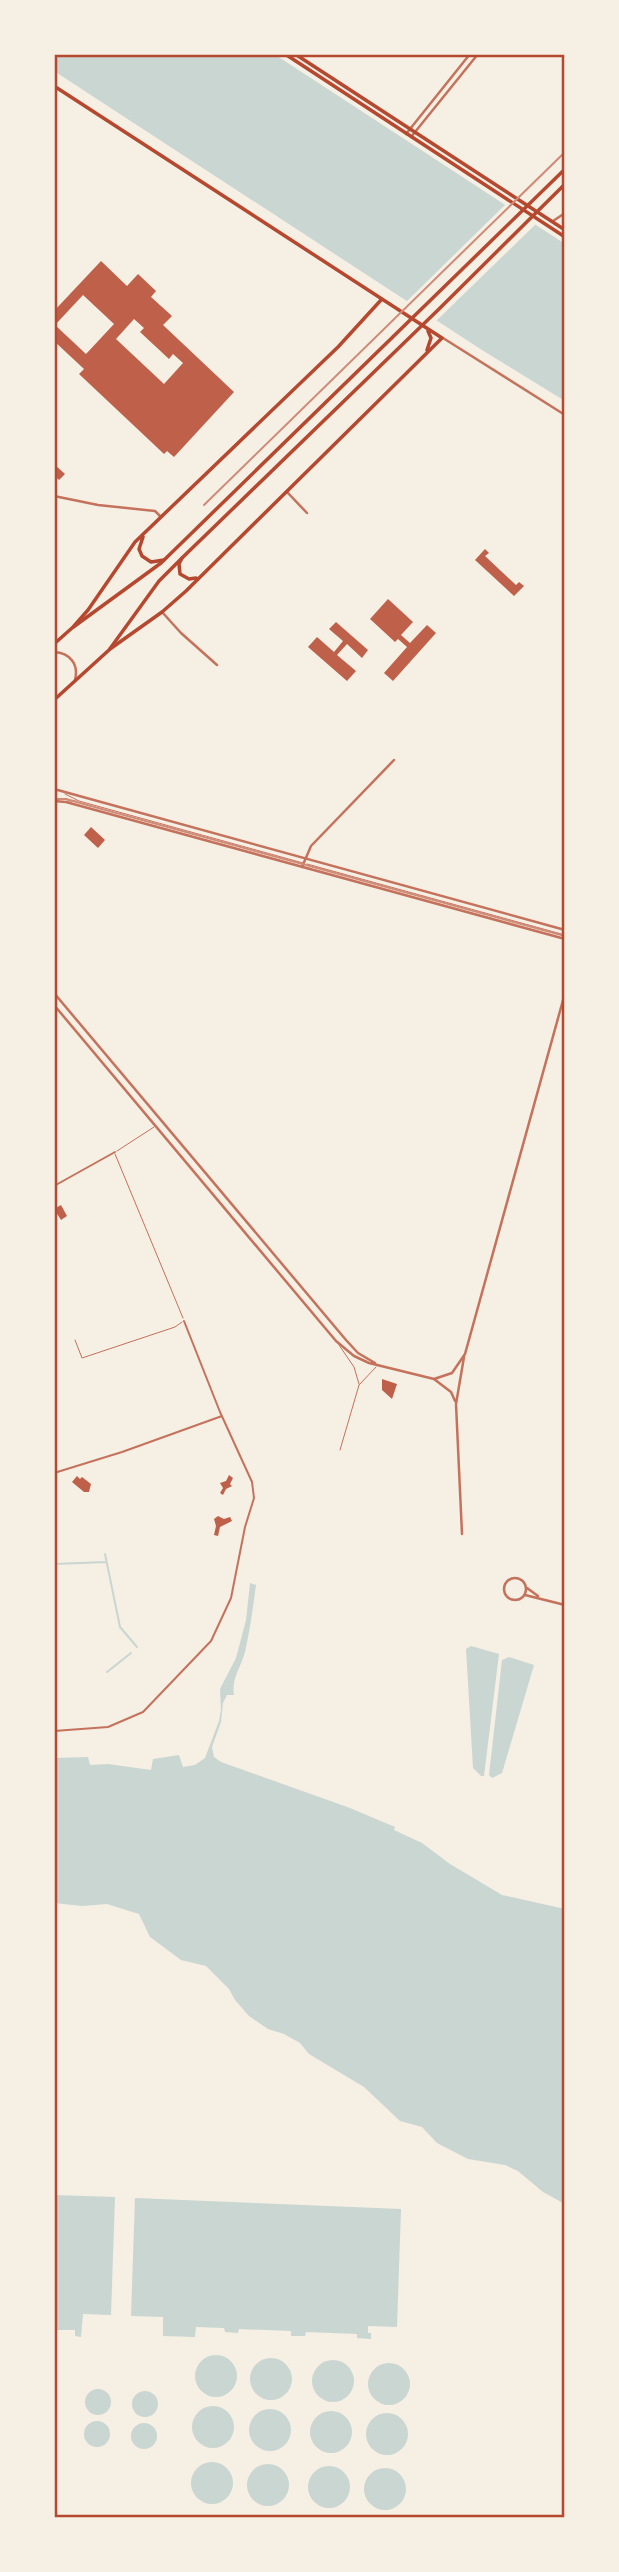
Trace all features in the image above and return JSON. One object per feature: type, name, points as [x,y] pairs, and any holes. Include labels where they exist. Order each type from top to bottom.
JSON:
[{"type":"main road","points":[[285,54],[565,230]]},
{"type":"main road","points":[[295,54],[565,237]]},
{"type":"main road","points":[[54,86],[442,338],[163,612],[109,650],[54,700]]},
{"type":"main road","points":[[54,644],[166,558],[565,169]]},
{"type":"main road","points":[[109,650],[159,581],[565,184]]},
{"type":"main road","points":[[72,628],[90,608],[133,545],[346,338],[381,300]]},
{"type":"main road","points":[[424,327],[430,338],[426,354]]},
{"type":"main road","points":[[147,532],[139,549],[142,556],[154,563],[166,558]]},
{"type":"main road","points":[[183,557],[179,569],[184,577],[194,579],[204,572]]},
{"type":"street","points":[[410,133],[470,54]]},
{"type":"street","points":[[410,133],[478,54]]},
{"type":"street","points":[[552,222],[565,214]]},
{"type":"street","points":[[442,338],[565,415]]},
{"type":"street","points":[[287,492],[307,513]]},
{"type":"street","points":[[54,496],[98,505],[155,511],[161,517]]},
{"type":"street","points":[[163,612],[181,633],[217,665]]},
{"type":"street","points":[[54,652],[66,655],[74,662],[77,672],[74,682]]},
{"type":"street","points":[[304,863],[311,846],[394,760]]},
{"type":"street","points":[[54,789],[304,863],[565,935]]},
{"type":"street","points":[[54,800],[304,863],[565,935]]},
{"type":"street","points":[[54,993],[351,1347],[378,1364]]},
{"type":"street","points":[[462,1534],[456,1404],[465,1354],[565,993]]},
{"type":"street","points":[[54,1006],[331,1335],[360,1360],[434,1379],[451,1392],[456,1404]]},
{"type":"street","points":[[85,1041],[91,1035]]},
{"type":"street","points":[[54,1186],[115,1152]]},
{"type":"street","points":[[313,1314],[318,1315],[319,1308]]},
{"type":"street","points":[[54,1731],[100,1728],[127,1721],[143,1712],[216,1634],[234,1587],[245,1527],[254,1497],[248,1468],[222,1416],[184,1321]]},
{"type":"street","points":[[434,1379],[452,1373],[465,1354]]},
{"type":"street","points":[[54,1473],[222,1416]]},
{"type":"street","points":[[526,1587],[519,1600],[506,1595],[505,1586],[510,1579],[517,1578],[541,1598]]},
{"type":"street","points":[[524,1595],[565,1605]]},
{"type":"lane","points":[[63,793],[79,801],[304,863]]},
{"type":"lane","points":[[62,801],[79,801]]},
{"type":"lane","points":[[75,1340],[82,1358],[175,1327],[184,1321],[115,1152],[156,1126]]},
{"type":"lane","points":[[331,1335],[351,1362],[359,1385]]},
{"type":"lane","points":[[340,1450],[359,1385],[378,1364]]},
{"type":"shaded area","points":[[54,54],[274,54],[565,244],[565,401],[482,350],[54,71]]},
{"type":"shaded area","points":[[250,1583],[256,1585],[247,1644],[235,1678],[234,1695],[227,1695],[223,1703],[221,1722],[212,1747],[214,1757],[221,1762],[395,1827],[394,1830],[422,1843],[450,1864],[502,1895],[565,1909],[565,2204],[543,2192],[518,2171],[505,2165],[468,2159],[437,2143],[422,2127],[400,2121],[364,2087],[309,2054],[300,2043],[268,2029],[249,2016],[229,1989],[206,1966],[181,1960],[150,1937],[139,1914],[107,1904],[82,1906],[54,1903],[54,1758],[88,1757],[90,1765],[108,1764],[151,1770],[153,1759],[179,1755],[183,1767],[195,1765],[205,1758],[219,1721],[220,1689],[236,1658],[246,1620]]},
{"type":"shaded area","points":[[471,1646],[499,1654],[484,1776],[473,1768],[466,1649]]},
{"type":"shaded area","points":[[509,1657],[534,1665],[502,1773],[492,1778],[489,1775],[502,1660]]},
{"type":"shaded area","points":[[54,2195],[115,2197],[111,2315],[83,2314],[81,2337],[75,2336],[75,2330],[54,2330]]},
{"type":"shaded area","points":[[135,2198],[401,2209],[397,2327],[368,2326],[371,2339],[357,2338],[357,2334],[306,2332],[305,2336],[291,2336],[291,2331],[239,2329],[238,2333],[225,2332],[224,2328],[196,2327],[195,2337],[163,2336],[163,2317],[131,2316]]},
{"type":"shaded area","points":[[216,2355],[231,2361],[237,2376],[231,2391],[216,2397],[201,2391],[195,2376],[201,2361]]},
{"type":"shaded area","points":[[271,2358],[286,2364],[292,2379],[286,2394],[271,2400],[256,2394],[250,2379],[256,2364]]},
{"type":"shaded area","points":[[333,2360],[348,2366],[354,2381],[348,2396],[333,2402],[318,2396],[312,2381],[318,2366]]},
{"type":"shaded area","points":[[389,2363],[404,2369],[410,2384],[404,2399],[389,2405],[374,2399],[368,2384],[374,2369]]},
{"type":"shaded area","points":[[98,2389],[107,2393],[111,2402],[107,2411],[98,2415],[89,2411],[85,2402],[89,2393]]},
{"type":"shaded area","points":[[145,2391],[154,2395],[158,2404],[154,2413],[145,2417],[136,2413],[132,2404],[136,2395]]},
{"type":"shaded area","points":[[213,2406],[228,2412],[234,2427],[228,2442],[213,2448],[198,2442],[192,2427],[198,2412]]},
{"type":"shaded area","points":[[270,2409],[285,2415],[291,2430],[285,2445],[270,2451],[255,2445],[249,2430],[255,2415]]},
{"type":"shaded area","points":[[331,2411],[346,2417],[352,2432],[346,2447],[331,2453],[316,2447],[310,2432],[316,2417]]},
{"type":"shaded area","points":[[387,2413],[402,2419],[408,2434],[402,2449],[387,2455],[372,2449],[366,2434],[372,2419]]},
{"type":"shaded area","points":[[97,2421],[106,2425],[110,2434],[106,2443],[97,2447],[88,2443],[84,2434],[88,2425]]},
{"type":"shaded area","points":[[144,2423],[153,2427],[157,2436],[153,2445],[144,2449],[135,2445],[131,2436],[135,2427]]},
{"type":"shaded area","points":[[212,2462],[227,2468],[233,2483],[227,2498],[212,2504],[197,2498],[191,2483],[197,2468]]},
{"type":"shaded area","points":[[268,2464],[283,2470],[289,2485],[283,2500],[268,2506],[253,2500],[247,2485],[253,2470]]},
{"type":"shaded area","points":[[329,2466],[344,2472],[350,2487],[344,2502],[329,2508],[314,2502],[308,2487],[314,2472]]},
{"type":"shaded area","points":[[385,2468],[400,2474],[406,2489],[400,2504],[385,2510],[370,2504],[364,2489],[370,2474]]},
{"type":"pier","points":[[508,202],[538,222],[434,323],[404,304]]},
{"type":"building","points":[[101,261],[127,286],[138,274],[156,291],[151,297],[172,316],[163,325],[234,392],[174,457],[167,451],[164,454],[79,374],[84,369],[54,341],[54,311]],"holes":[[[83,295],[114,324],[86,354],[55,325]],[[134,319],[144,328],[140,332],[169,359],[173,354],[183,363],[164,384],[116,339]]]},
{"type":"building","points":[[54,464],[65,474],[59,480],[54,475]]},
{"type":"building","points":[[485,549],[489,553],[485,556],[516,585],[519,582],[524,586],[514,596],[475,560]]},
{"type":"building","points":[[388,599],[413,622],[401,635],[410,643],[427,625],[436,633],[393,681],[384,673],[407,647],[398,639],[395,642],[370,619]]},
{"type":"building","points":[[336,622],[368,650],[362,658],[347,644],[337,655],[356,671],[347,681],[308,647],[317,637],[334,652],[343,641],[329,629]]},
{"type":"building","points":[[91,827],[105,840],[98,848],[84,835]]},
{"type":"building","points":[[61,1205],[67,1216],[61,1220],[54,1209]]},
{"type":"building","points":[[382,1379],[397,1384],[392,1399],[382,1390]]},
{"type":"building","points":[[229,1475],[233,1478],[230,1484],[232,1486],[226,1489],[223,1495],[220,1493],[223,1488],[220,1483],[226,1481]]},
{"type":"building","points":[[77,1476],[91,1484],[89,1492],[84,1492],[72,1482]]},
{"type":"building","points":[[218,1516],[224,1519],[230,1517],[232,1521],[220,1527],[218,1536],[214,1535],[214,1519]]},
{"type":"waterway","points":[[105,1554],[120,1627],[137,1647]]},
{"type":"waterway","points":[[54,1564],[106,1562]]},
{"type":"waterway","points":[[107,1672],[131,1653]]},
{"type":"tram line","points":[[54,799],[66,799],[565,936]]},
{"type":"railway","points":[[204,505],[565,152]]}]
